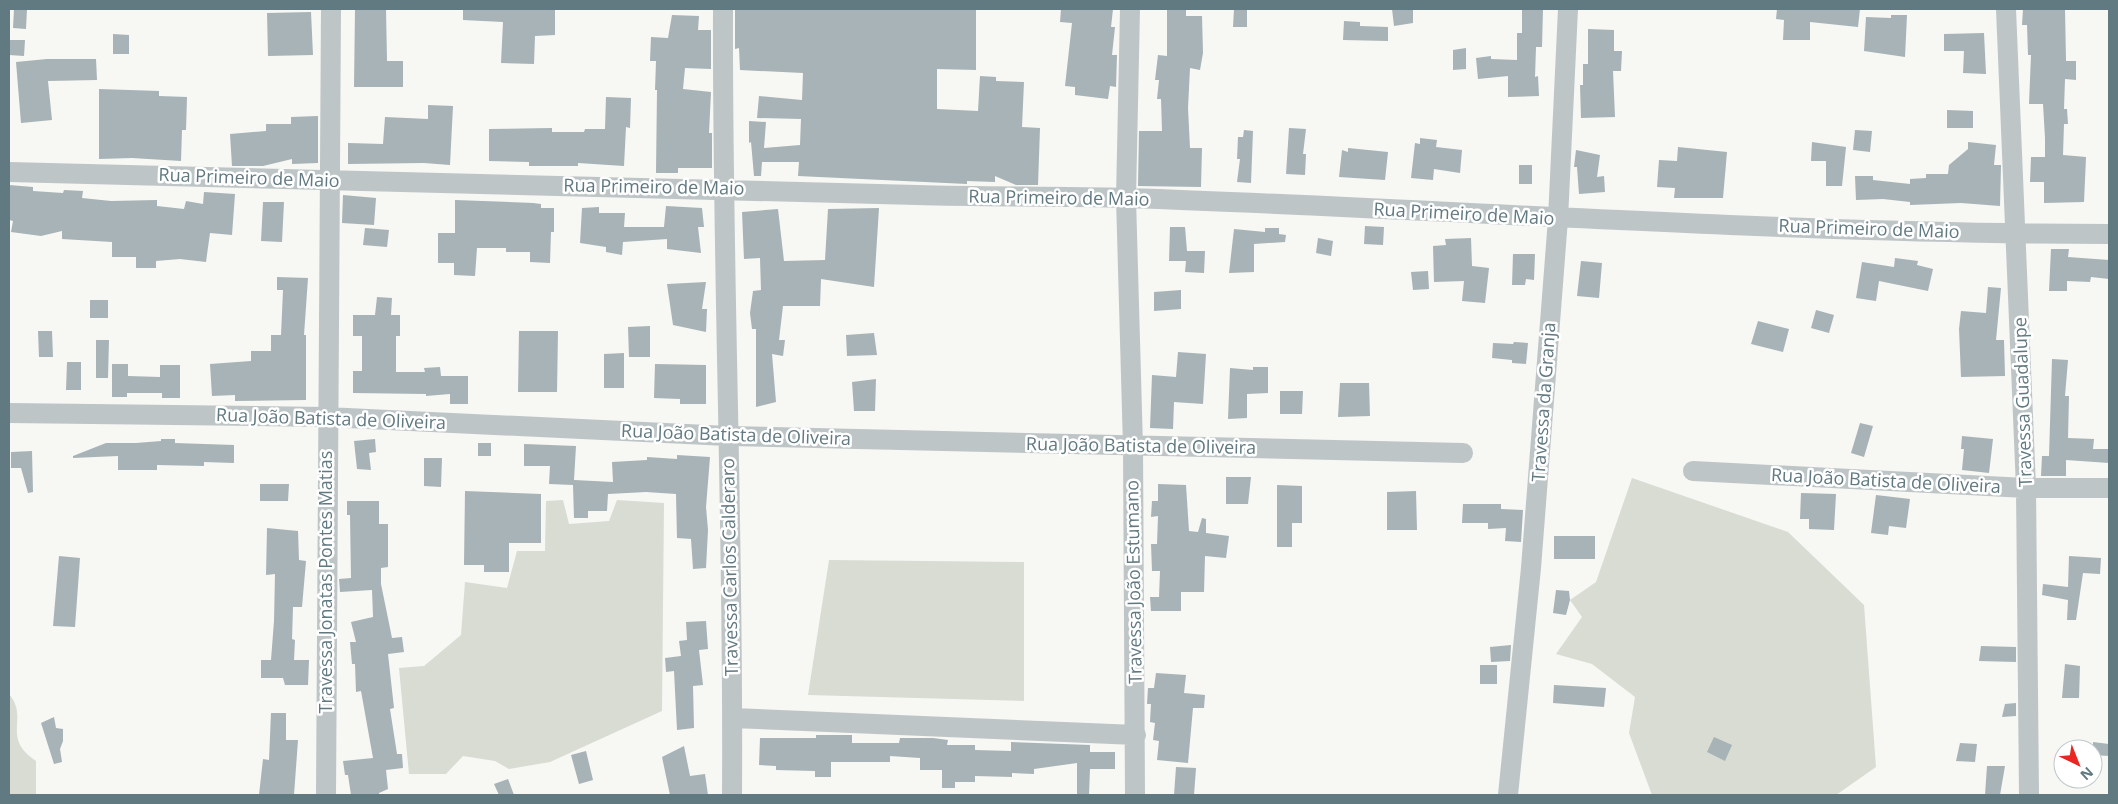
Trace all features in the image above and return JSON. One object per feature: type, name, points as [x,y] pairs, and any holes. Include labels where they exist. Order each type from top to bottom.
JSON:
[{"type":"street","name":"Travessa Jonatas Pontes Matias","points":[[326,795],[326,417],[332,181],[331,9]]},
{"type":"street","name":"Travessa Carlos Calderaro","points":[[723,9],[722,188],[733,718],[732,795]]},
{"type":"street","name":"Travessa João Estumano","points":[[1130,9],[1126,198],[1133,447],[1135,795]]},
{"type":"street","name":"Travessa da Granja","points":[[1508,795],[1531,568],[1558,219],[1568,9]]},
{"type":"street","name":"Travessa Guadalupe","points":[[2006,9],[2017,234],[2026,488],[2029,795]]},
{"type":"street","name":"Rua Primeiro de Maio","points":[[9,172],[332,181],[722,188],[923,196],[1126,198],[1558,219],[2017,234],[2109,234]]},
{"type":"street","name":"Rua João Batista de Oliveira","points":[[9,413],[326,417],[728,436],[1133,447],[1464,453]]},
{"type":"street","name":"Rua João Batista de Oliveira","points":[[1694,472],[2026,488],[2109,488]]},
{"type":"street","points":[[733,718],[1136,735]]},
{"type":"shaded area","points":[[1632,478],[1788,532],[1864,605],[1876,767],[1836,795],[1652,795],[1629,733],[1635,697],[1592,664],[1556,654],[1582,617],[1570,600],[1596,582]]},
{"type":"shaded area","points":[[563,500],[569,524],[609,521],[617,500],[664,503],[662,711],[550,762],[509,769],[495,761],[463,756],[446,774],[409,774],[399,668],[424,666],[461,635],[465,582],[507,588],[517,551],[545,551],[546,501]]},
{"type":"shaded area","points":[[829,560],[1024,562],[1024,701],[808,695]]},
{"type":"shaded area","points":[[9,694],[15,703],[17,712],[17,736],[20,744],[25,752],[36,761],[36,795],[9,795]]},
{"type":"building","points":[[14,9],[27,9],[26,29],[13,28]]},
{"type":"building","points":[[355,9],[386,9],[387,61],[403,61],[403,87],[354,87]]},
{"type":"building","points":[[463,9],[555,9],[555,35],[535,36],[534,64],[501,63],[503,22],[463,20]]},
{"type":"building","points":[[735,9],[976,9],[976,70],[937,69],[937,109],[978,111],[980,76],[996,77],[996,81],[1024,82],[1022,127],[1040,128],[1038,185],[1016,185],[995,176],[995,182],[967,181],[967,184],[798,176],[799,162],[762,162],[761,176],[754,176],[751,142],[749,143],[749,121],[766,122],[764,148],[800,145],[801,119],[757,118],[759,96],[802,100],[803,73],[740,70],[739,48],[735,49]]},
{"type":"building","points":[[1061,9],[1113,9],[1111,27],[1115,27],[1112,55],[1117,55],[1116,87],[1110,86],[1108,99],[1075,95],[1075,87],[1065,86],[1072,23],[1060,22]]},
{"type":"building","points":[[1167,9],[1186,9],[1186,16],[1202,16],[1203,53],[1200,70],[1190,68],[1188,108],[1190,148],[1202,148],[1201,187],[1138,186],[1139,131],[1162,131],[1161,99],[1157,99],[1159,80],[1155,80],[1158,55],[1167,56]]},
{"type":"building","points":[[1234,9],[1247,9],[1247,27],[1233,27]]},
{"type":"building","points":[[1392,9],[1413,9],[1413,23],[1394,26]]},
{"type":"building","points":[[1522,9],[1543,9],[1542,47],[1536,47],[1535,77],[1538,76],[1539,96],[1508,97],[1508,76],[1478,79],[1476,58],[1491,56],[1491,59],[1517,60],[1517,33],[1522,33]]},
{"type":"building","points":[[1777,9],[1860,9],[1858,27],[1810,22],[1810,40],[1783,40],[1784,20],[1776,19]]},
{"type":"building","points":[[2023,9],[2065,9],[2066,61],[2076,61],[2076,80],[2065,79],[2064,109],[2067,109],[2068,124],[2064,124],[2063,155],[2086,157],[2084,202],[2044,203],[2044,182],[2030,182],[2031,157],[2045,157],[2045,138],[2043,104],[2029,104],[2031,55],[2028,55],[2027,25],[2022,25]]},
{"type":"building","points":[[311,12],[313,55],[268,56],[267,13]]},
{"type":"building","points":[[672,15],[699,16],[698,30],[711,30],[711,69],[685,68],[683,89],[711,92],[709,133],[712,133],[712,168],[678,168],[678,173],[656,173],[656,61],[650,61],[651,37],[668,38]]},
{"type":"building","points":[[1891,15],[1907,15],[1905,57],[1864,51],[1866,17],[1891,18]]},
{"type":"building","points":[[1344,21],[1360,22],[1360,26],[1388,27],[1388,41],[1343,40]]},
{"type":"building","points":[[1588,29],[1614,30],[1614,51],[1622,51],[1621,71],[1613,71],[1615,117],[1581,118],[1580,85],[1583,85],[1583,64],[1588,64]]},
{"type":"building","points":[[1984,33],[1986,74],[1963,73],[1964,51],[1944,51],[1944,34]]},
{"type":"building","points":[[113,34],[129,35],[129,54],[113,54]]},
{"type":"building","points":[[10,40],[25,40],[24,56],[9,55]]},
{"type":"building","points":[[1466,48],[1466,69],[1453,70],[1453,50]]},
{"type":"building","points":[[47,59],[96,59],[97,80],[48,81],[52,120],[21,123],[16,62]]},
{"type":"building","points":[[99,89],[159,91],[159,96],[187,97],[186,130],[182,130],[181,161],[132,158],[99,159]]},
{"type":"building","points":[[606,97],[631,98],[630,128],[626,127],[624,166],[578,163],[578,166],[529,166],[529,162],[489,161],[489,129],[552,128],[552,132],[584,132],[585,129],[605,129]]},
{"type":"building","points":[[428,105],[453,106],[450,165],[424,163],[348,164],[348,143],[383,144],[385,117],[428,119]]},
{"type":"building","points":[[1947,110],[1973,111],[1973,128],[1947,128]]},
{"type":"building","points":[[318,116],[318,163],[292,164],[292,159],[263,166],[232,166],[230,134],[266,131],[266,124],[291,124],[291,117]]},
{"type":"building","points":[[1289,128],[1306,129],[1303,154],[1306,154],[1305,175],[1286,174]]},
{"type":"building","points":[[1244,130],[1253,131],[1251,183],[1237,182],[1240,159],[1237,159],[1238,137],[1243,137]]},
{"type":"building","points":[[1855,130],[1872,131],[1870,152],[1853,150]]},
{"type":"building","points":[[1420,138],[1437,140],[1436,147],[1462,150],[1460,173],[1434,169],[1433,180],[1411,178],[1415,143],[1420,144]]},
{"type":"building","points":[[1812,142],[1846,147],[1842,186],[1826,186],[1826,161],[1811,161]]},
{"type":"building","points":[[1968,142],[1996,145],[1994,165],[2001,165],[2000,206],[1961,203],[1910,205],[1910,202],[1883,199],[1856,200],[1855,176],[1873,176],[1873,180],[1910,184],[1910,179],[1926,178],[1926,174],[1948,174],[1949,165],[1968,149]]},
{"type":"building","points":[[1678,147],[1727,152],[1723,198],[1674,198],[1675,188],[1657,187],[1659,160],[1677,161]]},
{"type":"building","points":[[1348,148],[1388,152],[1385,180],[1339,177],[1342,150],[1348,152]]},
{"type":"building","points":[[1576,150],[1600,155],[1597,177],[1604,176],[1605,192],[1579,194],[1577,167],[1574,167]]},
{"type":"building","points":[[1519,165],[1532,165],[1532,184],[1519,184]]},
{"type":"building","points":[[9,185],[33,187],[33,191],[63,193],[64,190],[83,191],[82,198],[111,201],[157,200],[157,206],[184,209],[186,201],[203,204],[204,192],[235,194],[232,235],[210,233],[206,262],[180,259],[156,261],[156,268],[136,268],[136,257],[112,257],[112,242],[62,239],[62,231],[41,236],[11,232],[13,221],[9,220]]},
{"type":"building","points":[[343,195],[376,198],[374,225],[342,223]]},
{"type":"building","points":[[455,200],[533,203],[541,204],[541,208],[554,208],[554,232],[551,232],[550,263],[530,262],[530,252],[506,252],[506,248],[477,248],[475,276],[454,275],[454,263],[438,263],[438,233],[455,233]]},
{"type":"building","points":[[263,202],[284,202],[282,242],[261,241]]},
{"type":"building","points":[[666,206],[702,208],[704,227],[698,227],[701,253],[667,249],[667,239],[623,242],[622,255],[606,252],[606,247],[580,243],[582,208],[599,207],[599,213],[625,213],[624,227],[664,227]]},
{"type":"building","points":[[879,208],[874,287],[821,279],[820,306],[783,306],[779,340],[785,340],[783,356],[772,354],[776,402],[756,407],[756,329],[752,329],[750,313],[753,291],[761,290],[760,258],[744,259],[742,212],[778,209],[784,261],[825,260],[828,209]]},
{"type":"building","points":[[1365,226],[1384,227],[1383,245],[1364,244]]},
{"type":"building","points":[[1170,227],[1185,227],[1187,251],[1205,251],[1204,273],[1185,272],[1186,261],[1169,261]]},
{"type":"building","points":[[365,228],[389,230],[387,247],[363,245]]},
{"type":"building","points":[[1265,228],[1279,228],[1279,234],[1286,235],[1285,242],[1254,244],[1254,272],[1229,273],[1234,229],[1265,232]]},
{"type":"building","points":[[1318,238],[1333,241],[1331,256],[1316,253]]},
{"type":"building","points":[[1471,238],[1472,266],[1489,268],[1485,303],[1462,301],[1464,281],[1434,282],[1433,246],[1446,245],[1445,239]]},
{"type":"building","points":[[2051,249],[2069,249],[2068,257],[2109,260],[2109,279],[2091,277],[2090,282],[2067,281],[2067,291],[2049,291]]},
{"type":"building","points":[[1513,254],[1535,254],[1534,280],[1526,279],[1525,285],[1512,285]]},
{"type":"building","points":[[1895,258],[1918,261],[1917,265],[1933,269],[1928,291],[1879,281],[1876,301],[1856,298],[1862,262],[1894,267]]},
{"type":"building","points":[[1581,261],[1602,263],[1599,298],[1577,296]]},
{"type":"building","points":[[1428,271],[1429,289],[1413,290],[1411,272]]},
{"type":"building","points":[[277,277],[308,278],[304,335],[306,335],[306,400],[235,401],[235,395],[212,396],[210,364],[251,361],[251,351],[271,351],[271,335],[281,335],[283,290],[277,290]]},
{"type":"building","points":[[706,282],[702,309],[707,309],[706,332],[673,325],[667,284]]},
{"type":"building","points":[[1988,287],[2001,288],[1996,340],[2004,340],[2005,376],[1961,377],[1959,329],[1961,311],[1986,313]]},
{"type":"building","points":[[1181,290],[1181,309],[1154,311],[1154,292]]},
{"type":"building","points":[[377,297],[392,298],[391,315],[400,315],[400,336],[396,336],[396,372],[425,372],[424,368],[440,367],[441,376],[468,376],[468,404],[450,404],[450,394],[426,396],[426,394],[353,393],[353,371],[362,371],[362,336],[353,336],[353,315],[375,315]]},
{"type":"building","points":[[90,300],[108,300],[108,318],[90,318]]},
{"type":"building","points":[[1816,310],[1834,315],[1829,333],[1811,328]]},
{"type":"building","points":[[1758,321],[1789,329],[1783,352],[1751,344]]},
{"type":"building","points":[[650,326],[650,357],[629,357],[628,327]]},
{"type":"building","points":[[38,331],[52,331],[53,357],[39,357]]},
{"type":"building","points":[[519,331],[558,331],[557,392],[518,392]]},
{"type":"building","points":[[874,333],[877,355],[847,356],[846,335]]},
{"type":"building","points":[[96,340],[109,340],[108,378],[96,378]]},
{"type":"building","points":[[1514,342],[1528,343],[1526,364],[1512,363],[1512,360],[1492,358],[1493,343],[1513,344]]},
{"type":"building","points":[[1178,352],[1206,354],[1203,404],[1174,402],[1173,429],[1150,428],[1152,375],[1176,377]]},
{"type":"building","points":[[624,353],[624,388],[604,388],[604,354]]},
{"type":"building","points":[[2052,359],[2068,360],[2065,396],[2069,396],[2068,438],[2094,439],[2093,449],[2109,449],[2109,463],[2066,460],[2066,476],[2041,476],[2042,456],[2049,456]]},
{"type":"building","points":[[67,362],[81,362],[81,390],[66,390]]},
{"type":"building","points":[[112,364],[128,364],[128,376],[160,377],[160,365],[180,365],[180,398],[162,398],[162,393],[127,393],[127,397],[112,397]]},
{"type":"building","points":[[655,364],[706,365],[706,404],[680,404],[680,399],[654,398]]},
{"type":"building","points":[[1253,367],[1268,367],[1268,393],[1247,394],[1247,418],[1228,419],[1230,368],[1253,370]]},
{"type":"building","points":[[876,379],[875,411],[854,411],[852,382]]},
{"type":"building","points":[[1340,383],[1369,383],[1370,416],[1338,417]]},
{"type":"building","points":[[1280,391],[1303,391],[1302,414],[1280,414]]},
{"type":"building","points":[[1860,423],[1873,426],[1864,457],[1851,453]]},
{"type":"building","points":[[1962,436],[1993,439],[1989,473],[1962,470],[1964,449],[1961,449]]},
{"type":"building","points":[[161,439],[175,439],[175,443],[234,445],[234,463],[204,462],[204,466],[157,465],[157,470],[118,470],[118,456],[73,458],[73,456],[106,443],[136,443],[161,441]]},
{"type":"building","points":[[375,439],[376,452],[369,453],[371,470],[357,469],[354,441]]},
{"type":"building","points":[[478,443],[491,443],[491,456],[478,456]]},
{"type":"building","points":[[524,444],[576,446],[574,480],[613,482],[612,462],[647,460],[647,457],[677,459],[677,455],[710,457],[706,507],[708,530],[706,568],[693,569],[691,539],[677,538],[676,494],[646,492],[608,494],[607,511],[588,511],[588,518],[574,518],[573,485],[549,484],[550,466],[524,466]]},
{"type":"building","points":[[32,451],[33,492],[28,493],[21,468],[11,468],[11,452]]},
{"type":"building","points":[[424,458],[442,458],[441,487],[424,486]]},
{"type":"building","points":[[1226,477],[1251,477],[1248,504],[1226,504]]},
{"type":"building","points":[[260,484],[289,484],[288,501],[260,501]]},
{"type":"building","points":[[1158,484],[1186,485],[1189,531],[1198,532],[1202,518],[1206,519],[1206,533],[1229,536],[1226,558],[1205,556],[1204,592],[1181,592],[1181,611],[1151,611],[1150,597],[1159,597],[1160,571],[1152,571],[1151,544],[1157,544],[1158,516],[1151,517],[1152,501],[1158,501]]},
{"type":"building","points":[[1277,485],[1302,486],[1302,523],[1292,523],[1292,547],[1277,547]]},
{"type":"building","points":[[465,491],[541,494],[541,543],[509,543],[509,572],[484,572],[484,565],[464,565]]},
{"type":"building","points":[[1416,491],[1417,530],[1387,530],[1387,492]]},
{"type":"building","points":[[1801,493],[1836,494],[1834,530],[1809,529],[1809,519],[1800,519]]},
{"type":"building","points":[[1876,495],[1910,499],[1906,528],[1889,526],[1888,535],[1871,533]]},
{"type":"building","points":[[347,501],[379,501],[379,524],[388,524],[388,567],[381,568],[381,584],[392,638],[402,637],[404,652],[388,654],[394,708],[390,709],[397,754],[402,754],[403,768],[386,770],[388,789],[379,793],[379,795],[351,795],[348,775],[345,775],[343,761],[373,758],[361,691],[356,692],[355,664],[352,664],[350,642],[356,642],[351,622],[373,617],[372,590],[340,592],[339,579],[351,578],[350,515],[347,515]]},
{"type":"building","points":[[1463,504],[1501,504],[1501,509],[1523,510],[1521,542],[1505,541],[1506,528],[1488,529],[1488,523],[1462,523]]},
{"type":"building","points":[[267,528],[298,531],[299,560],[306,561],[302,607],[293,607],[292,639],[295,640],[294,660],[309,660],[308,685],[285,685],[283,678],[261,678],[261,660],[271,660],[274,621],[275,574],[266,575]]},
{"type":"building","points":[[1554,536],[1595,536],[1595,559],[1554,559]]},
{"type":"building","points":[[59,556],[80,558],[75,627],[53,626]]},
{"type":"building","points":[[2069,556],[2101,558],[2100,574],[2083,573],[2076,620],[2067,620],[2068,600],[2042,595],[2043,584],[2068,587]]},
{"type":"building","points":[[1556,590],[1569,591],[1570,600],[1566,615],[1553,613]]},
{"type":"building","points":[[706,621],[708,649],[699,650],[703,685],[693,686],[694,728],[677,730],[674,671],[666,672],[665,658],[681,656],[679,641],[687,640],[686,622]]},
{"type":"building","points":[[1511,645],[1510,661],[1491,662],[1490,647]]},
{"type":"building","points":[[1981,646],[2016,647],[2016,662],[1979,661]]},
{"type":"building","points":[[2065,664],[2080,666],[2079,698],[2062,698]]},
{"type":"building","points":[[1480,665],[1497,665],[1497,684],[1480,684]]},
{"type":"building","points":[[1156,673],[1186,675],[1184,693],[1205,695],[1204,708],[1193,708],[1188,763],[1157,760],[1159,741],[1153,740],[1155,723],[1150,722],[1151,704],[1147,704],[1148,688],[1154,688]]},
{"type":"building","points":[[1554,685],[1606,688],[1604,707],[1553,703]]},
{"type":"building","points":[[2016,703],[2016,716],[2002,717],[2005,704]]},
{"type":"building","points":[[271,713],[286,713],[286,740],[298,740],[294,795],[259,795],[263,759],[269,760]]},
{"type":"building","points":[[54,717],[56,728],[63,729],[63,741],[60,749],[62,762],[54,764],[41,723]]},
{"type":"building","points":[[816,735],[852,735],[852,743],[899,743],[900,738],[933,738],[948,740],[947,745],[975,745],[975,750],[1011,751],[1011,742],[1090,745],[1090,752],[1115,752],[1115,769],[1090,769],[1089,795],[1077,795],[1077,763],[1034,769],[1034,774],[1012,773],[1012,777],[975,776],[975,782],[955,782],[955,788],[942,788],[942,770],[920,770],[920,758],[890,756],[890,762],[831,762],[831,777],[815,777],[815,771],[776,770],[776,766],[759,765],[760,738],[816,738]]},
{"type":"building","points":[[1714,737],[1732,745],[1725,761],[1707,752]]},
{"type":"building","points":[[1960,743],[1977,744],[1975,762],[1956,761]]},
{"type":"building","points":[[2103,743],[2109,744],[2109,756],[2103,756]]},
{"type":"building","points":[[684,746],[690,776],[705,774],[708,795],[670,795],[662,757]]},
{"type":"building","points":[[586,751],[593,780],[579,784],[571,755]]},
{"type":"building","points":[[1987,766],[2005,766],[2000,795],[1985,795]]},
{"type":"building","points":[[1176,767],[1196,768],[1194,795],[1174,795]]},
{"type":"building","points":[[508,779],[514,795],[499,795],[494,784]]}]
